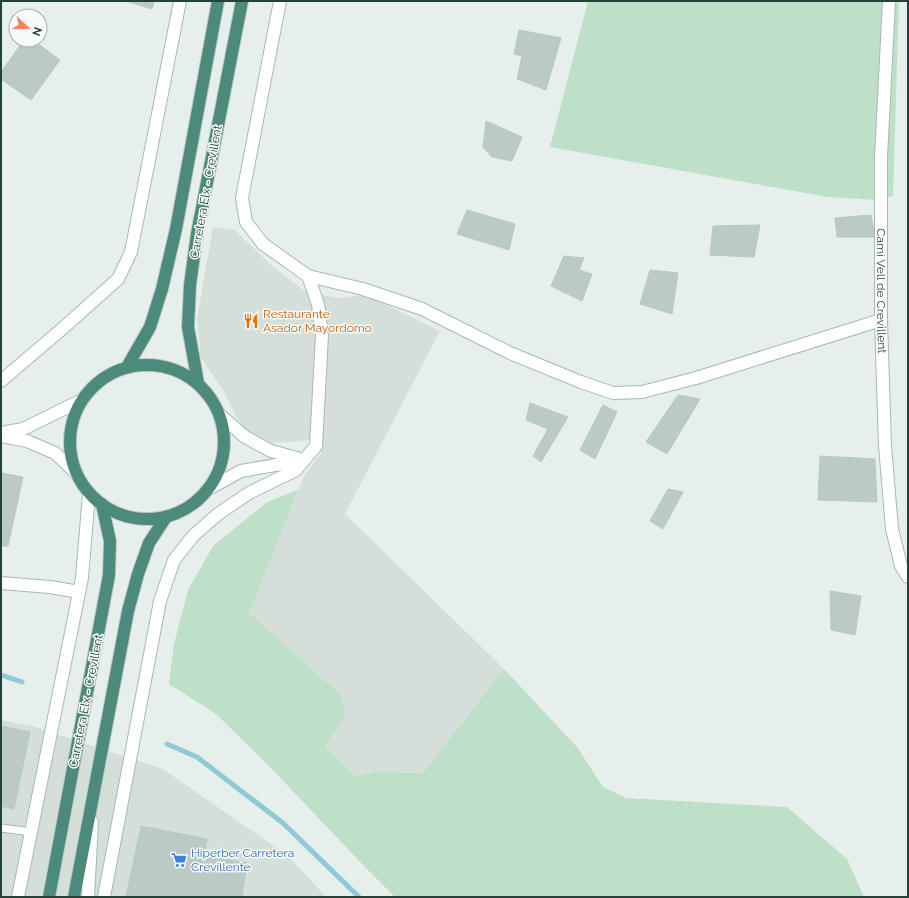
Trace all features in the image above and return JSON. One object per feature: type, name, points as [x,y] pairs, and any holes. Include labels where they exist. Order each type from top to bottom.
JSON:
[{"type":"highway","name":"Carretera Elx - Crevillent","points":[[128,367],[150,327],[162,288],[176,229],[218,1]]},
{"type":"highway","name":"Carretera Elx - Crevillent","points":[[198,383],[188,327],[190,285],[199,226],[242,1]]},
{"type":"highway","points":[[137,364],[161,365],[184,373],[198,383],[205,389],[220,415],[225,436],[220,468],[210,488],[191,506],[166,517],[141,519],[113,512],[89,494],[76,473],[70,436],[76,411],[86,393],[115,371],[137,364]]},
{"type":"highway","name":"Carretera Elx - Crevillent","points":[[49,894],[109,575],[110,541],[102,504]]},
{"type":"highway","name":"Carretera Elx - Crevillent","points":[[74,897],[128,611],[138,574],[149,543],[166,517]]},
{"type":"street","points":[[1,381],[62,329],[118,278],[131,252],[180,1]]},
{"type":"street","points":[[280,1],[242,198],[246,222],[263,244],[308,276],[363,289],[422,309],[510,353],[581,382],[613,393],[642,392],[696,378],[882,320]]},
{"type":"street","name":"Camí Vell de Crevillent","points":[[889,1],[881,157],[884,446],[892,529],[901,566],[908,577]]},
{"type":"street","points":[[104,897],[160,601],[174,560],[193,536],[218,514],[249,493],[296,470],[316,446],[322,335],[318,304],[308,276]]},
{"type":"street","points":[[1,433],[23,429],[82,400]]},
{"type":"street","points":[[220,415],[245,437],[271,451],[304,460]]},
{"type":"street","points":[[1,436],[27,441],[55,453],[76,473]]},
{"type":"street","points":[[210,488],[241,471],[304,460]]},
{"type":"street","points":[[18,897],[82,578],[89,494]]},
{"type":"street","points":[[1,583],[50,587],[79,592]]},
{"type":"street","points":[[88,897],[93,795]]},
{"type":"lane","points":[[1,828],[32,832]]},
{"type":"shaded area","points":[[213,227],[235,230],[272,266],[306,292],[339,298],[366,295],[440,331],[345,514],[504,669],[423,773],[376,772],[356,776],[325,747],[345,715],[341,695],[248,613],[303,478],[321,453],[323,438],[294,442],[264,443],[249,435],[237,418],[223,390],[201,358],[197,319]]},
{"type":"shaded area","points":[[1,720],[32,726],[163,769],[288,856],[326,897],[1,897]]},
{"type":"green space","points":[[588,1],[899,1],[893,196],[876,200],[828,197],[550,147]]},
{"type":"green space","points":[[298,490],[249,613],[341,695],[345,715],[325,747],[356,776],[376,772],[423,773],[504,669],[577,747],[603,787],[626,798],[787,807],[847,859],[864,897],[395,897],[268,765],[216,714],[169,684],[174,644],[188,590],[213,546],[267,502]]},
{"type":"building","points":[[126,1],[154,1],[152,9]]},
{"type":"building","points":[[519,30],[561,38],[546,90],[517,79],[522,56],[514,54]]},
{"type":"building","points":[[18,48],[44,48],[60,60],[31,100],[1,79],[1,72]]},
{"type":"building","points":[[486,121],[522,137],[512,161],[492,157],[483,147]]},
{"type":"building","points":[[467,210],[515,224],[509,250],[457,234]]},
{"type":"building","points":[[871,215],[875,237],[837,237],[835,218]]},
{"type":"building","points":[[760,225],[754,257],[710,255],[713,226]]},
{"type":"building","points":[[564,256],[584,258],[579,270],[592,274],[582,301],[551,286]]},
{"type":"building","points":[[650,270],[678,273],[672,314],[640,304]]},
{"type":"building","points":[[678,395],[700,399],[667,454],[646,442]]},
{"type":"building","points":[[530,403],[568,417],[541,462],[533,456],[548,429],[526,420]]},
{"type":"building","points":[[603,405],[617,412],[595,459],[580,450]]},
{"type":"building","points":[[820,456],[875,459],[877,502],[818,500]]},
{"type":"building","points":[[1,473],[23,477],[8,546],[1,546]]},
{"type":"building","points":[[668,489],[683,492],[663,529],[650,521]]},
{"type":"building","points":[[830,591],[861,596],[855,635],[831,630]]},
{"type":"building","points":[[1,726],[30,732],[14,809],[1,806]]},
{"type":"building","name":"Hiperber Carretera Crevillente","points":[[141,826],[207,839],[204,856],[247,863],[242,897],[126,897]]},
{"type":"waterway","points":[[1,675],[22,682]]},
{"type":"waterway","points":[[167,744],[197,757],[283,823],[359,897]]},
{"type":"place","name":"Restaurante Asador Mayordomo","points":[[251,321]]},
{"type":"place","name":"Hiperber Carretera Crevillente","points":[[179,860]]}]
